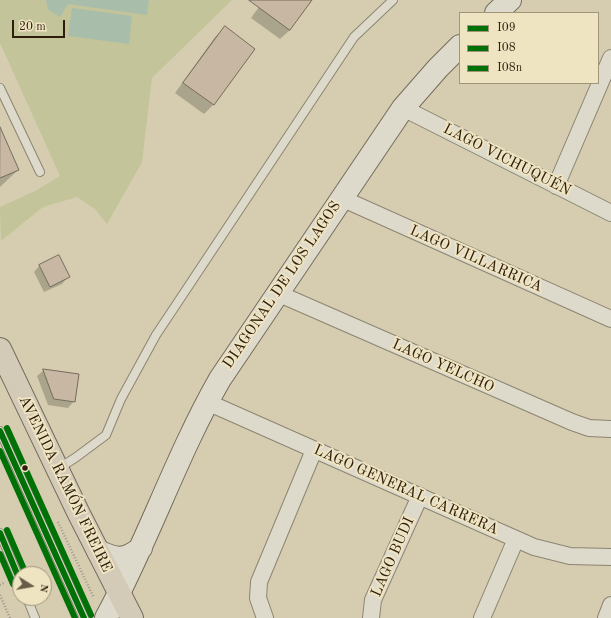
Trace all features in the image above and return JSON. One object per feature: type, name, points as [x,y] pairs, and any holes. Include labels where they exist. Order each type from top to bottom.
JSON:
[{"type":"main road","points":[[497,12],[510,0]]},
{"type":"main road","name":"DIAGONAL DE LOS LAGOS","points":[[101,611],[119,593],[207,402],[234,357],[402,108],[424,82],[459,47]]},
{"type":"main road","name":"AVENIDA RAMÓN FREIRE","points":[[0,349],[57,469],[132,618]]},
{"type":"main road","points":[[98,551],[108,556],[123,558],[132,555],[141,548]]},
{"type":"street","points":[[556,186],[611,58]]},
{"type":"street","name":"LAGO VICHUQUÉN","points":[[402,108],[556,186],[611,212]]},
{"type":"street","name":"LAGO VILLARRICA","points":[[341,198],[611,319]]},
{"type":"street","name":"LAGO YELCHO","points":[[277,293],[580,426],[611,429]]},
{"type":"street","name":"LAGO GENERAL CARRERA","points":[[207,402],[516,539],[558,554],[611,557]]},
{"type":"street","points":[[265,618],[258,598],[259,582],[314,450]]},
{"type":"street","name":"LAGO BUDI","points":[[371,618],[370,611],[373,600],[420,496]]},
{"type":"street","points":[[482,618],[516,539]]},
{"type":"street","points":[[606,618],[611,605]]},
{"type":"lane","points":[[57,469],[75,458],[106,435],[121,399],[169,315],[354,37],[393,0]]},
{"type":"lane","points":[[0,88],[40,172]]},
{"type":"lane","points":[[0,431],[84,618]]},
{"type":"lane","points":[[0,533],[14,566]]},
{"type":"lane","points":[[30,606],[35,618]]},
{"type":"path","points":[[58,522],[101,611]]},
{"type":"path","points":[[0,584],[4,583]]},
{"type":"path","points":[[0,595],[10,618]]},
{"type":"green space","points":[[0,0],[232,0],[152,78],[142,162],[107,224],[95,209],[77,197],[43,207],[1,241],[0,207],[35,191],[60,176],[0,43]]},
{"type":"shaded area","points":[[46,0],[149,0],[147,15],[68,4],[60,17],[48,10]]},
{"type":"shaded area","points":[[72,8],[132,16],[129,44],[68,36]]},
{"type":"building","points":[[249,0],[312,0],[290,30]]},
{"type":"building","points":[[225,26],[255,49],[214,105],[183,83]]},
{"type":"building","points":[[0,127],[19,170],[0,178]]},
{"type":"building","points":[[59,255],[70,277],[50,287],[39,265]]},
{"type":"building","points":[[43,369],[79,374],[75,402],[54,399]]},
{"type":"transit line","name":"I08n","points":[[7,428],[91,615]]},
{"type":"transit line","name":"I09","points":[[0,431],[84,618]]},
{"type":"transit line","name":"I08","points":[[0,451],[75,618]]},
{"type":"transit line","name":"I08n","points":[[7,530],[23,566]]},
{"type":"transit line","name":"I09","points":[[0,533],[14,566]]},
{"type":"transit line","name":"I08","points":[[0,554],[12,582]]}]
